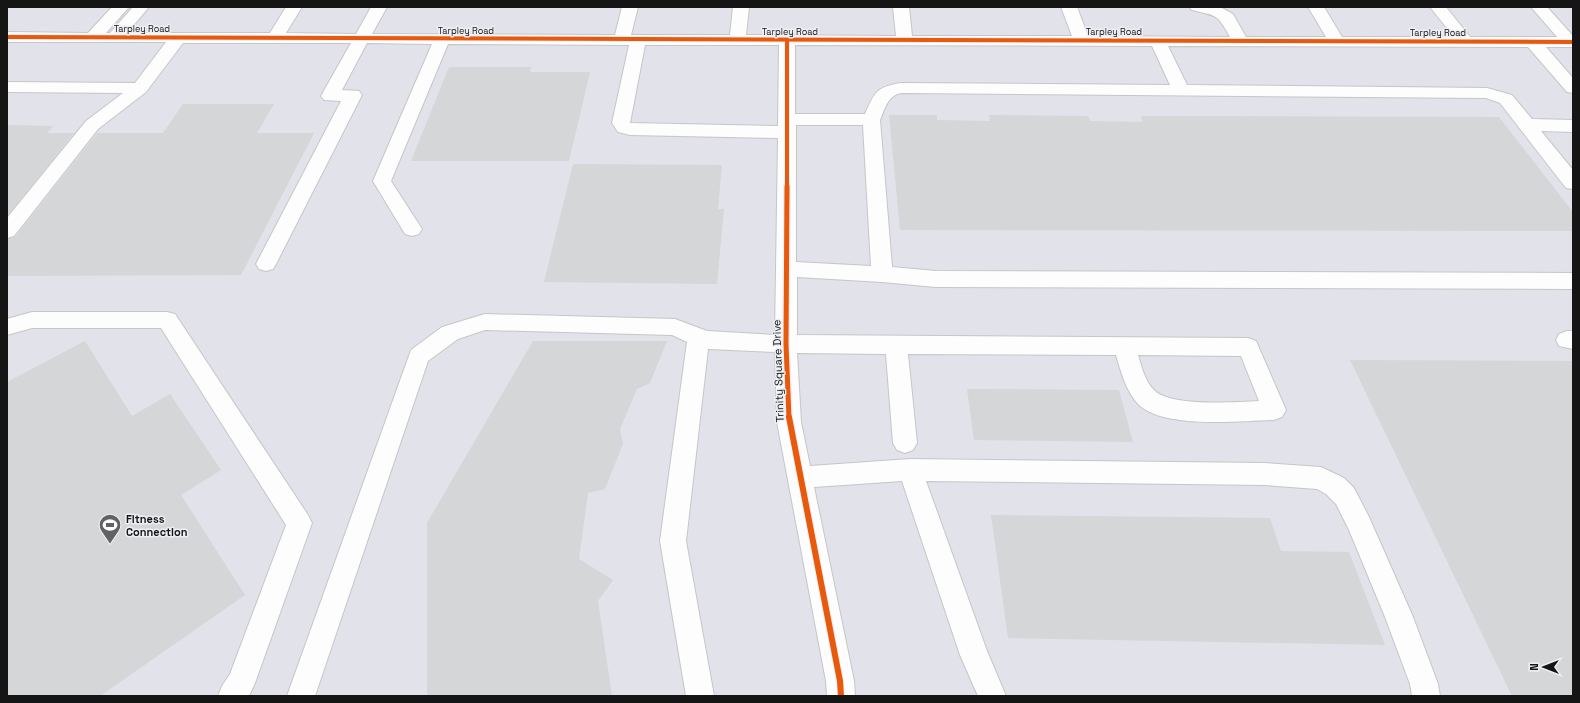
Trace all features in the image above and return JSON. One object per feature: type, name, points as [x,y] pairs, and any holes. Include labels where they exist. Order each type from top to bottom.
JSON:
[{"type":"street","points":[[93,37],[121,7]]},
{"type":"street","points":[[115,37],[141,7]]},
{"type":"street","points":[[276,37],[294,7]]},
{"type":"street","points":[[266,264],[353,95],[330,96],[379,7]]},
{"type":"street","points":[[630,7],[630,40],[621,123],[624,128],[787,125],[871,120]]},
{"type":"street","points":[[738,40],[741,7]]},
{"type":"street","points":[[901,7],[905,41]]},
{"type":"street","points":[[1069,7],[1080,40]]},
{"type":"street","points":[[1197,7],[1232,14],[1240,41]]},
{"type":"street","points":[[1316,7],[1338,41]]},
{"type":"street","points":[[1438,7],[1465,41]]},
{"type":"street","points":[[1539,7],[1572,42]]},
{"type":"street","name":"Tarpley Road","points":[[7,37],[1572,42]]},
{"type":"street","points":[[7,231],[92,125],[140,88],[180,37]]},
{"type":"street","points":[[412,229],[382,181],[442,39]]},
{"type":"street","name":"Trinity Square Drive","points":[[787,40],[786,344],[789,422],[840,681],[841,696]]},
{"type":"street","points":[[1158,41],[1180,89]]},
{"type":"street","points":[[1532,41],[1573,88]]},
{"type":"street","points":[[7,87],[140,88]]},
{"type":"street","points":[[882,274],[871,120],[882,96],[890,90],[901,88],[1180,89],[1487,93],[1506,99],[1573,183]]},
{"type":"street","points":[[1526,125],[1573,126]]},
{"type":"street","points":[[786,269],[944,279],[1573,282]]},
{"type":"street","points":[[7,327],[32,320],[167,320],[299,524],[242,683],[232,696]]},
{"type":"street","points":[[301,696],[420,356],[450,333],[485,322],[675,327],[688,334],[707,340],[786,344],[896,345],[1124,346],[1248,347],[1274,410],[1182,411],[1164,407],[1148,399],[1137,384],[1124,346]]},
{"type":"street","points":[[698,337],[673,541],[700,696]]},
{"type":"street","points":[[896,345],[905,443]]},
{"type":"street","points":[[910,470],[974,655],[992,696]]},
{"type":"street","points":[[799,477],[910,470],[1264,474],[1321,478],[1335,486],[1345,496],[1360,525],[1399,617],[1424,684],[1426,696]]},
{"type":"shaded area","points":[[7,7],[1573,7],[1573,696],[7,696]]},
{"type":"building","points":[[449,67],[531,67],[530,72],[590,72],[569,161],[411,161]]},
{"type":"building","points":[[183,104],[274,104],[257,133],[314,133],[241,275],[7,276],[7,239],[15,237],[97,133],[163,133]]},
{"type":"building","points":[[889,115],[937,115],[937,120],[990,121],[989,115],[1088,116],[1090,121],[1143,122],[1141,116],[1499,117],[1573,212],[1573,231],[900,230]]},
{"type":"building","points":[[7,125],[53,126],[47,133],[74,133],[7,216]]},
{"type":"building","points":[[573,164],[722,165],[718,209],[724,209],[717,284],[544,282]]},
{"type":"building","name":"Fitness Connection","points":[[85,341],[132,416],[170,394],[221,470],[181,495],[245,595],[100,696],[7,696],[7,382]]},
{"type":"building","points":[[533,341],[667,341],[650,383],[637,389],[620,429],[623,444],[605,489],[588,493],[579,559],[613,580],[598,601],[612,696],[427,696],[427,523]]},
{"type":"building","points":[[1350,360],[1573,361],[1573,696],[1512,696]]},
{"type":"building","points":[[967,389],[1119,390],[1133,442],[974,440]]},
{"type":"building","points":[[991,515],[1270,518],[1281,551],[1349,552],[1385,645],[1008,638]]},
{"type":"cycle path","points":[[7,37],[1573,42]]},
{"type":"cycle path","points":[[787,40],[786,344],[789,422],[840,681],[841,696]]},
{"type":"place","name":"Fitness Connection","points":[[110,544]]}]
